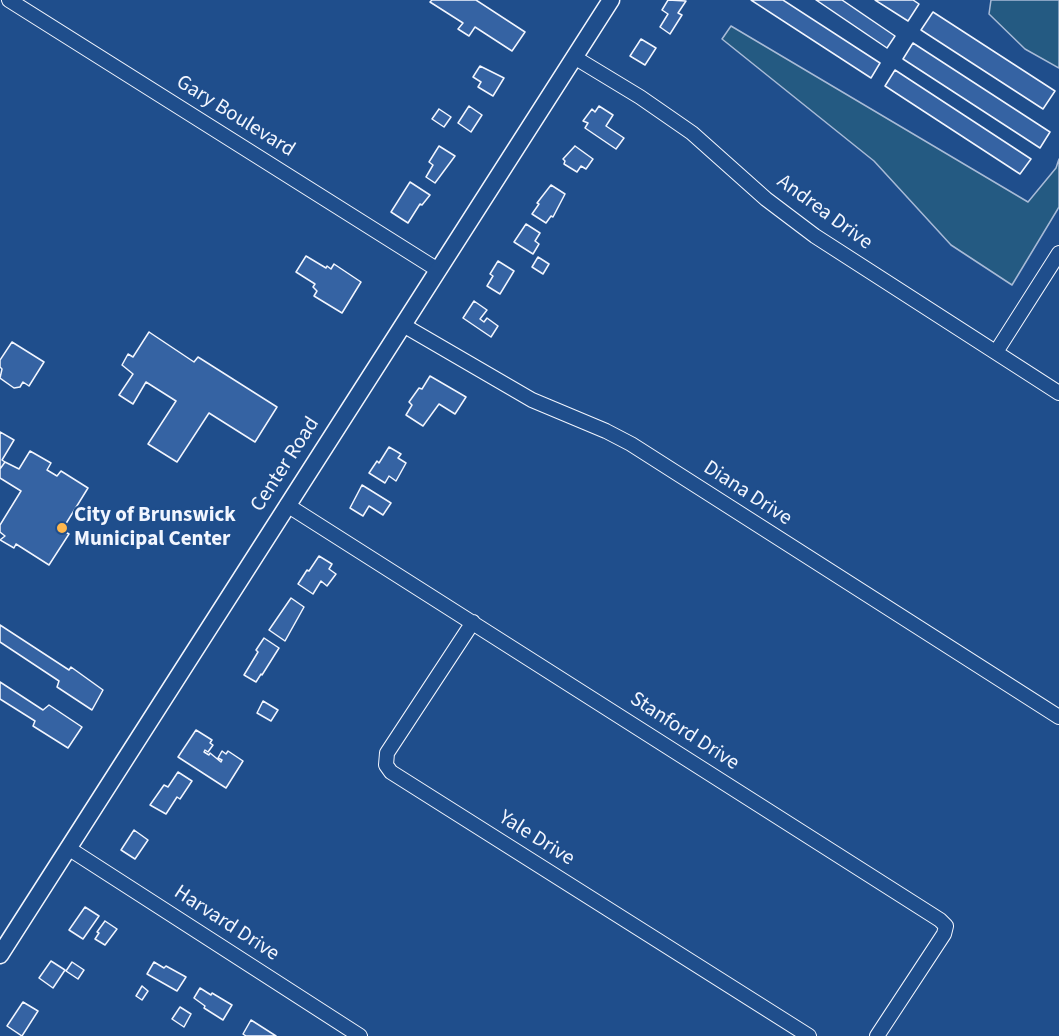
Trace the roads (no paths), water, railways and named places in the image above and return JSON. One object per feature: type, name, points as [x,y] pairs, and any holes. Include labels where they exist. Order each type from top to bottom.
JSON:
[{"type":"main road","name":"Center Road","points":[[0,955],[611,0]]},
{"type":"street","name":"Gary Boulevard","points":[[9,0],[438,270]]},
{"type":"street","name":"Andrea Drive","points":[[574,57],[649,103],[692,133],[766,199],[815,236],[1059,393]]},
{"type":"street","points":[[996,352],[1059,253]]},
{"type":"street","name":"Diana Drive","points":[[403,325],[532,400],[631,444],[1059,717]]},
{"type":"street","name":"Stanford Drive","points":[[287,505],[946,926],[944,934],[877,1036]]},
{"type":"street","name":"Yale Drive","points":[[472,622],[387,753],[386,765],[391,772],[809,1036]]},
{"type":"street","name":"Harvard Drive","points":[[68,848],[360,1036]]},
{"type":"place","name":"City of Brunswick Municipal Center","points":[[62,528]]}]
